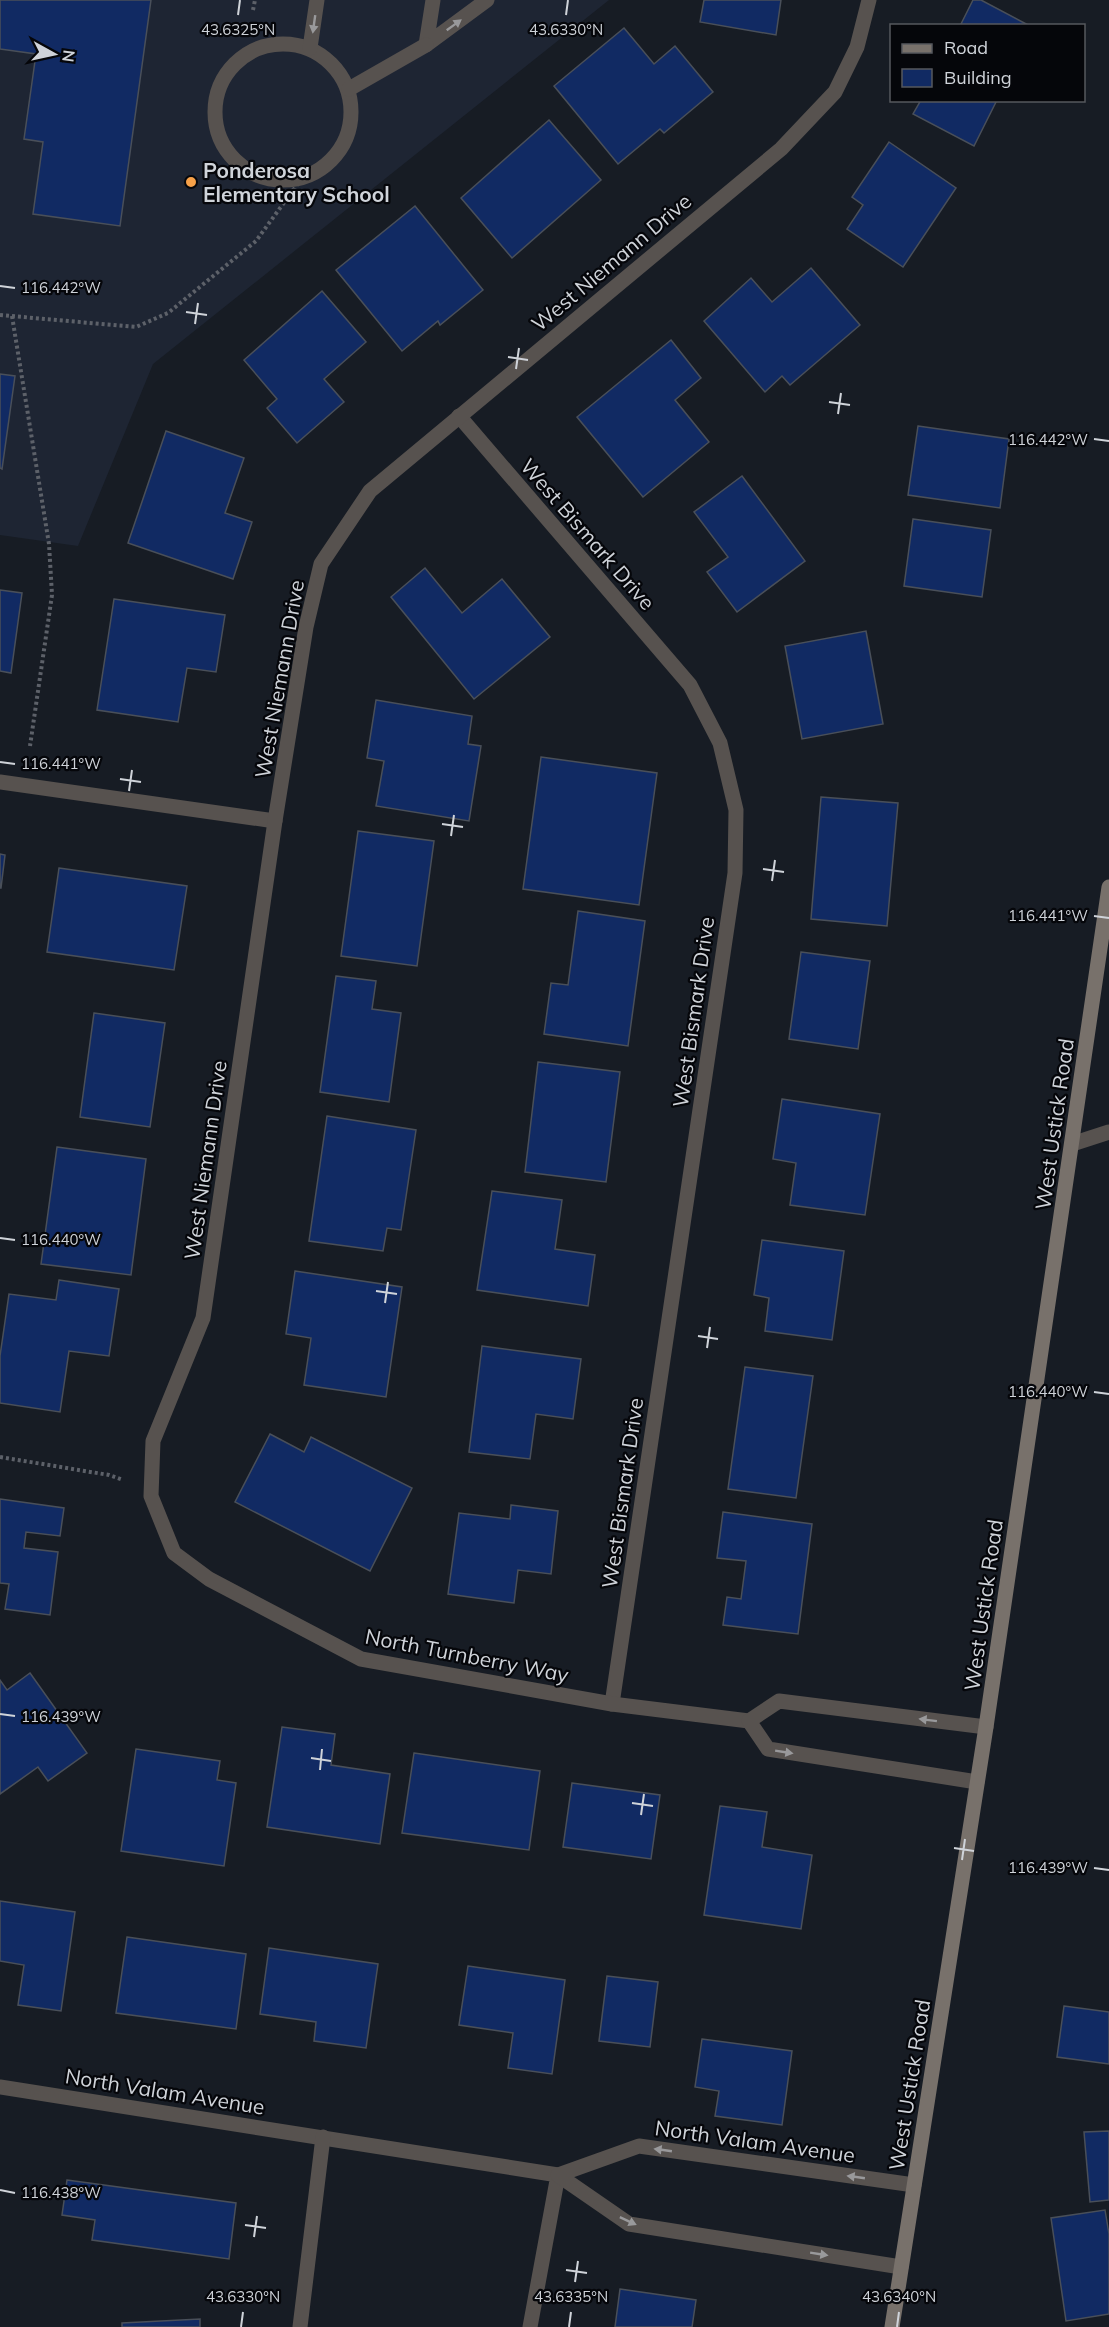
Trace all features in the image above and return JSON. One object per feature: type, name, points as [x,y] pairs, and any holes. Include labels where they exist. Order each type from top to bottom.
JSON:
[{"type":"main road","name":"West Ustick Road","points":[[892,2327],[986,1727],[1109,887]]},
{"type":"street","points":[[310,48],[317,0]]},
{"type":"street","points":[[426,45],[433,0]]},
{"type":"street","points":[[349,89],[426,45],[487,0]]},
{"type":"street","name":"West Niemann Drive","points":[[153,1442],[203,1318],[275,821],[306,627],[321,564],[370,491],[781,149],[835,92],[857,48],[868,0]]},
{"type":"street","points":[[273,43],[310,48],[334,64],[349,89],[351,126],[333,159],[302,178],[265,178],[232,159],[216,126],[218,89],[240,58],[273,43]]},
{"type":"street","name":"West Bismark Drive","points":[[459,416],[690,685],[720,743],[736,810],[735,873],[612,1704]]},
{"type":"street","points":[[0,782],[275,821]]},
{"type":"street","points":[[1072,1144],[1109,1132]]},
{"type":"street","name":"North Turnberry Way","points":[[153,1442],[151,1496],[174,1552],[209,1579],[361,1659],[612,1704],[749,1721]]},
{"type":"street","points":[[977,1782],[768,1749],[749,1721],[779,1701],[986,1727]]},
{"type":"street","name":"North Valam Avenue","points":[[0,2087],[558,2175],[629,2224],[901,2267]]},
{"type":"street","points":[[300,2327],[323,2137]]},
{"type":"street","name":"North Valam Avenue","points":[[558,2175],[639,2146],[914,2185]]},
{"type":"street","points":[[530,2327],[558,2175]]},
{"type":"path","points":[[254,10],[255,0]]},
{"type":"path","points":[[0,315],[136,327],[168,313],[256,241],[302,178]]},
{"type":"path","points":[[12,316],[49,544],[52,595],[30,746]]},
{"type":"path","points":[[0,1457],[108,1475],[151,1489]]},
{"type":"shaded area","name":"Ponderosa Elementary School","points":[[0,0],[609,0],[153,364],[78,546],[0,535]]},
{"type":"building","points":[[0,0],[151,0],[120,226],[33,214],[43,142],[24,139],[36,54],[0,49]]},
{"type":"building","points":[[704,0],[781,0],[776,35],[700,22]]},
{"type":"building","points":[[973,0],[981,0],[1026,24],[961,24]]},
{"type":"building","points":[[624,28],[654,64],[675,46],[713,92],[664,133],[660,129],[618,164],[554,86]]},
{"type":"building","points":[[920,102],[996,102],[974,146],[913,114]]},
{"type":"building","points":[[549,120],[601,180],[512,258],[461,198]]},
{"type":"building","points":[[889,142],[956,188],[903,267],[847,229],[863,205],[852,197]]},
{"type":"building","points":[[415,206],[483,290],[440,325],[438,321],[402,351],[336,270]]},
{"type":"building","points":[[811,268],[860,325],[790,385],[782,376],[765,392],[704,321],[751,278],[772,302]]},
{"type":"building","points":[[322,291],[366,342],[324,379],[344,402],[297,443],[267,408],[277,399],[244,360]]},
{"type":"building","points":[[671,340],[701,378],[675,400],[709,442],[643,497],[577,417]]},
{"type":"building","points":[[0,374],[15,376],[2,469],[0,468]]},
{"type":"building","points":[[918,426],[1009,439],[1000,508],[908,495]]},
{"type":"building","points":[[166,431],[244,458],[225,513],[252,522],[233,579],[128,543]]},
{"type":"building","points":[[742,476],[805,561],[737,612],[707,572],[728,557],[694,512]]},
{"type":"building","points":[[913,519],[991,530],[982,597],[904,586]]},
{"type":"building","points":[[425,568],[462,613],[502,579],[550,637],[474,699],[391,597]]},
{"type":"building","points":[[0,590],[22,593],[11,673],[0,671]]},
{"type":"building","points":[[114,599],[225,615],[216,672],[187,668],[178,722],[97,710]]},
{"type":"building","points":[[866,631],[883,724],[802,739],[785,646]]},
{"type":"building","points":[[376,700],[472,716],[468,744],[481,746],[469,821],[376,806],[384,761],[367,758]]},
{"type":"building","points":[[541,757],[657,773],[639,905],[523,889]]},
{"type":"building","points":[[821,797],[898,803],[887,926],[811,919]]},
{"type":"building","points":[[358,831],[434,841],[417,966],[341,956]]},
{"type":"building","points":[[0,854],[5,855],[1,888],[0,888]]},
{"type":"building","points":[[59,868],[187,886],[174,970],[47,952]]},
{"type":"building","points":[[578,911],[645,921],[628,1046],[544,1034],[551,983],[568,985]]},
{"type":"building","points":[[801,952],[870,961],[858,1049],[789,1039]]},
{"type":"building","points":[[336,976],[376,981],[372,1009],[401,1013],[389,1102],[320,1092]]},
{"type":"building","points":[[94,1013],[165,1023],[150,1127],[80,1117]]},
{"type":"building","points":[[538,1062],[620,1072],[606,1182],[525,1172]]},
{"type":"building","points":[[782,1099],[880,1114],[865,1215],[790,1205],[796,1163],[773,1159]]},
{"type":"building","points":[[327,1116],[416,1130],[401,1230],[387,1228],[383,1251],[309,1241]]},
{"type":"building","points":[[57,1147],[146,1159],[131,1275],[41,1264]]},
{"type":"building","points":[[492,1191],[562,1200],[555,1249],[595,1255],[588,1306],[477,1290]]},
{"type":"building","points":[[762,1240],[844,1251],[832,1340],[765,1331],[769,1298],[754,1295]]},
{"type":"building","points":[[295,1271],[402,1287],[386,1397],[304,1385],[311,1338],[286,1334]]},
{"type":"building","points":[[59,1280],[119,1289],[109,1356],[69,1351],[60,1412],[0,1403],[0,1356],[9,1294],[56,1300]]},
{"type":"building","points":[[482,1346],[581,1359],[573,1419],[536,1414],[530,1459],[469,1452]]},
{"type":"building","points":[[745,1367],[813,1376],[796,1498],[728,1489]]},
{"type":"building","points":[[270,1434],[304,1452],[311,1437],[412,1488],[370,1571],[235,1502]]},
{"type":"building","points":[[0,1499],[64,1508],[60,1536],[26,1532],[24,1548],[58,1552],[50,1615],[5,1609],[9,1584],[0,1583]]},
{"type":"building","points":[[511,1505],[558,1511],[551,1574],[518,1570],[514,1603],[448,1594],[459,1513],[510,1519]]},
{"type":"building","points":[[723,1512],[812,1524],[798,1634],[723,1625],[727,1597],[741,1599],[746,1561],[717,1558]]},
{"type":"building","points":[[30,1673],[87,1753],[48,1781],[38,1767],[0,1794],[0,1680],[7,1690]]},
{"type":"building","points":[[282,1727],[335,1734],[331,1765],[390,1774],[380,1844],[267,1827]]},
{"type":"building","points":[[136,1749],[220,1761],[217,1780],[236,1783],[224,1866],[121,1851]]},
{"type":"building","points":[[414,1753],[540,1771],[529,1850],[402,1833]]},
{"type":"building","points":[[572,1783],[660,1795],[651,1859],[563,1847]]},
{"type":"building","points":[[720,1806],[767,1812],[762,1847],[812,1855],[801,1929],[704,1915]]},
{"type":"building","points":[[0,1901],[75,1912],[61,2011],[18,2005],[24,1965],[0,1961]]},
{"type":"building","points":[[127,1937],[246,1954],[236,2029],[116,2013]]},
{"type":"building","points":[[269,1948],[378,1964],[366,2048],[314,2041],[316,2022],[260,2014]]},
{"type":"building","points":[[468,1966],[565,1980],[552,2074],[508,2068],[513,2033],[459,2025]]},
{"type":"building","points":[[607,1976],[658,1982],[650,2047],[599,2041]]},
{"type":"building","points":[[1064,2006],[1109,2012],[1109,2064],[1057,2057]]},
{"type":"building","points":[[702,2039],[792,2051],[782,2125],[715,2116],[719,2091],[695,2087]]},
{"type":"building","points":[[1109,2131],[1109,2200],[1090,2202],[1084,2132]]},
{"type":"building","points":[[67,2180],[236,2203],[229,2259],[92,2240],[95,2220],[62,2215]]},
{"type":"building","points":[[1105,2210],[1109,2234],[1109,2314],[1066,2321],[1051,2218]]},
{"type":"building","points":[[620,2289],[696,2300],[692,2327],[615,2327]]},
{"type":"building","points":[[200,2319],[200,2327],[122,2327],[122,2323]]},
{"type":"place","name":"Ponderosa Elementary School","points":[[191,182]]}]
